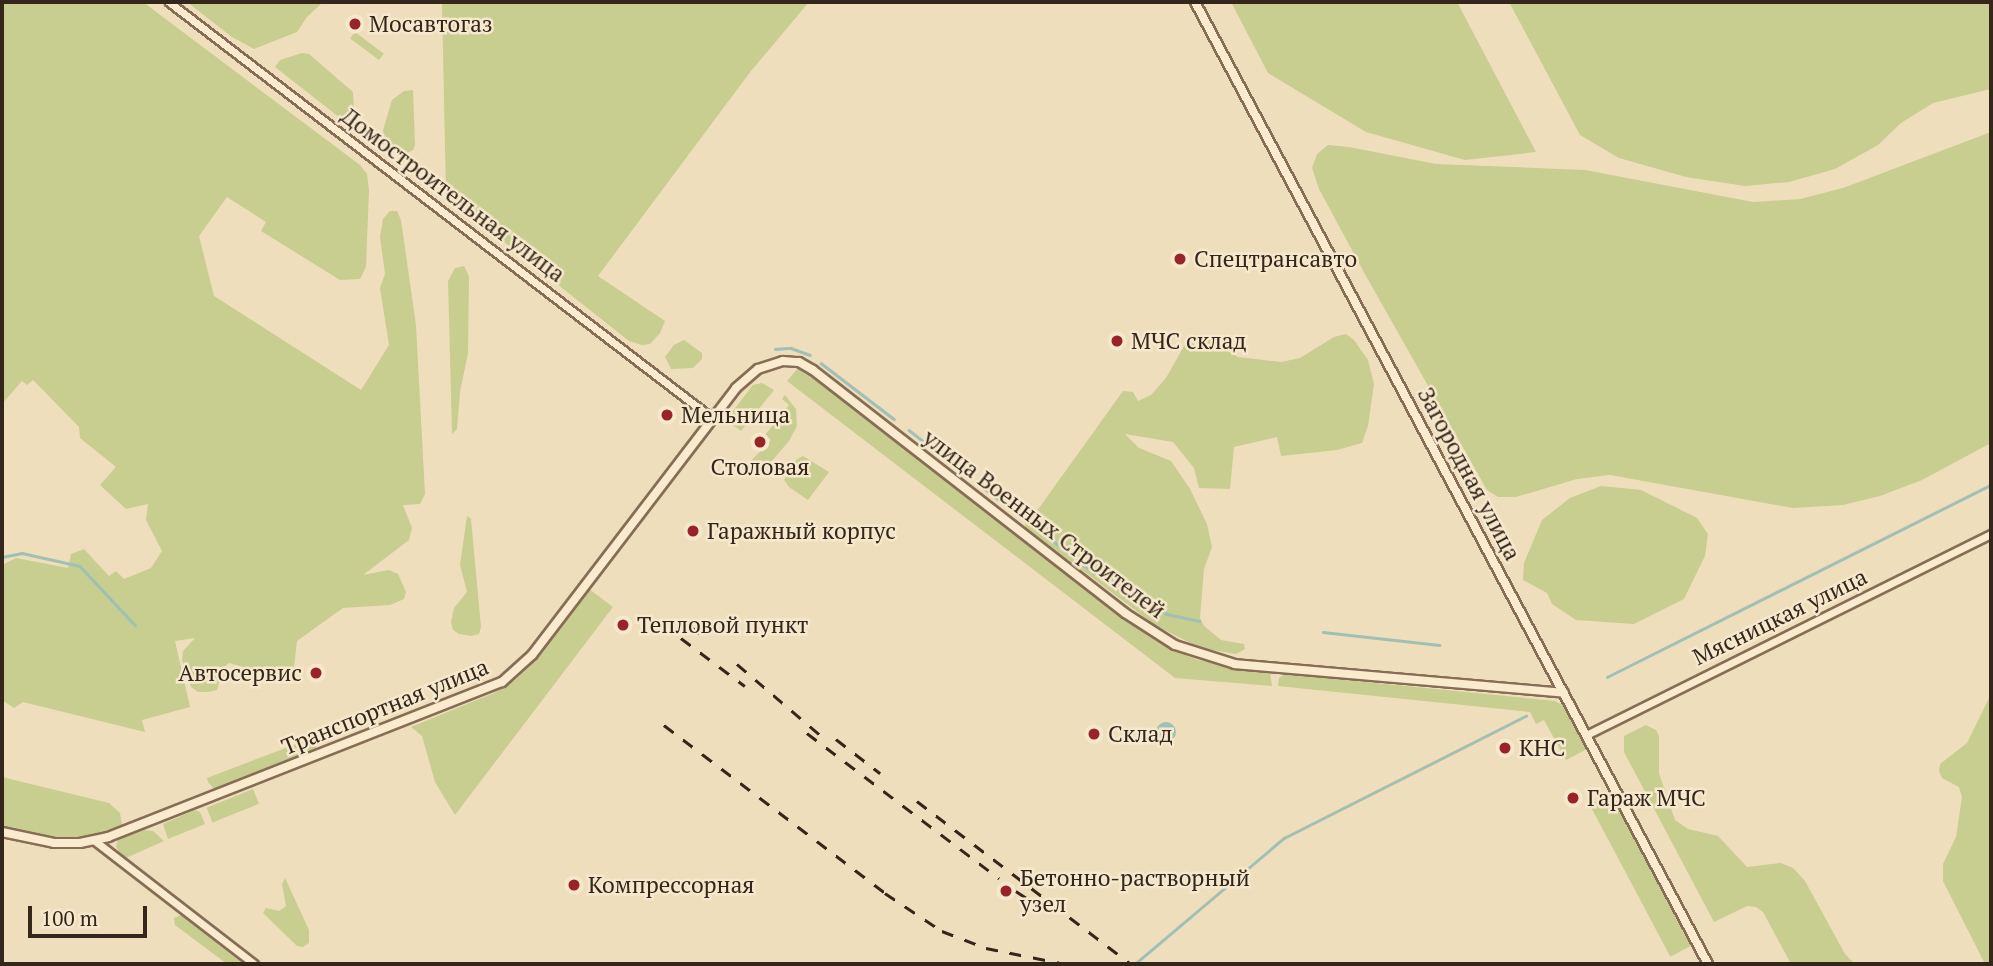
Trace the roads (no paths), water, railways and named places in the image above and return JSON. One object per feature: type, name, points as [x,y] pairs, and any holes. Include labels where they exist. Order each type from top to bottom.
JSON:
[{"type":"street","name":"Домостроительная улица","points":[[169,2],[712,418]]},
{"type":"street","name":"Загородная улица","points":[[1195,2],[1708,964]]},
{"type":"street","name":"улица Военных Строителей","points":[[712,418],[753,373],[776,362],[799,362],[821,376],[1125,613],[1175,645],[1235,664],[1564,693]]},
{"type":"street","name":"Транспортная улица","points":[[2,832],[54,843],[95,841],[502,682],[532,655],[712,418]]},
{"type":"street","name":"Мясницкая улица","points":[[1586,735],[1991,534]]},
{"type":"street","points":[[95,841],[254,964]]},
{"type":"water","points":[[1166,722],[1173,725],[1176,732],[1173,739],[1166,742],[1159,739],[1156,732],[1159,725]]},
{"type":"waterway","points":[[775,349],[791,348],[810,355]]},
{"type":"waterway","points":[[821,363],[894,419]]},
{"type":"waterway","points":[[909,430],[936,451]]},
{"type":"waterway","points":[[976,482],[1010,508]]},
{"type":"waterway","points":[[1607,677],[1991,485]]},
{"type":"waterway","points":[[1020,515],[1094,573],[1117,582],[1167,614],[1199,621]]},
{"type":"waterway","points":[[2,557],[22,553],[80,566],[135,625]]},
{"type":"waterway","points":[[1323,632],[1439,645]]},
{"type":"waterway","points":[[1136,963],[1284,838],[1526,716]]},
{"type":"railway","points":[[690,626],[703,636]]},
{"type":"railway","points":[[681,638],[745,686]]},
{"type":"railway","points":[[737,664],[820,735]]},
{"type":"railway","points":[[664,725],[885,893],[942,931],[986,948],[1065,964]]},
{"type":"railway","points":[[807,733],[999,878]]},
{"type":"railway","points":[[836,739],[880,773]]},
{"type":"railway","points":[[917,801],[1131,964]]},
{"type":"railway","points":[[1016,891],[1054,916]]},
{"type":"place","name":"Мосавтогаз","points":[[355,24]]},
{"type":"place","name":"Спецтрансавто","points":[[1180,259]]},
{"type":"place","name":"МЧС склад","points":[[1117,341]]},
{"type":"place","name":"Мельница","points":[[667,415]]},
{"type":"place","name":"Столовая","points":[[760,442]]},
{"type":"place","name":"Гаражный корпус","points":[[693,531]]},
{"type":"place","name":"Тепловой пункт","points":[[623,625]]},
{"type":"place","name":"Автосервис","points":[[316,673]]},
{"type":"place","name":"Склад","points":[[1094,734]]},
{"type":"place","name":"КНС","points":[[1505,748]]},
{"type":"place","name":"Гараж МЧС","points":[[1573,798]]},
{"type":"place","name":"Компрессорная","points":[[574,885]]},
{"type":"place","name":"Бетонно-растворный узел","points":[[1006,891]]}]
